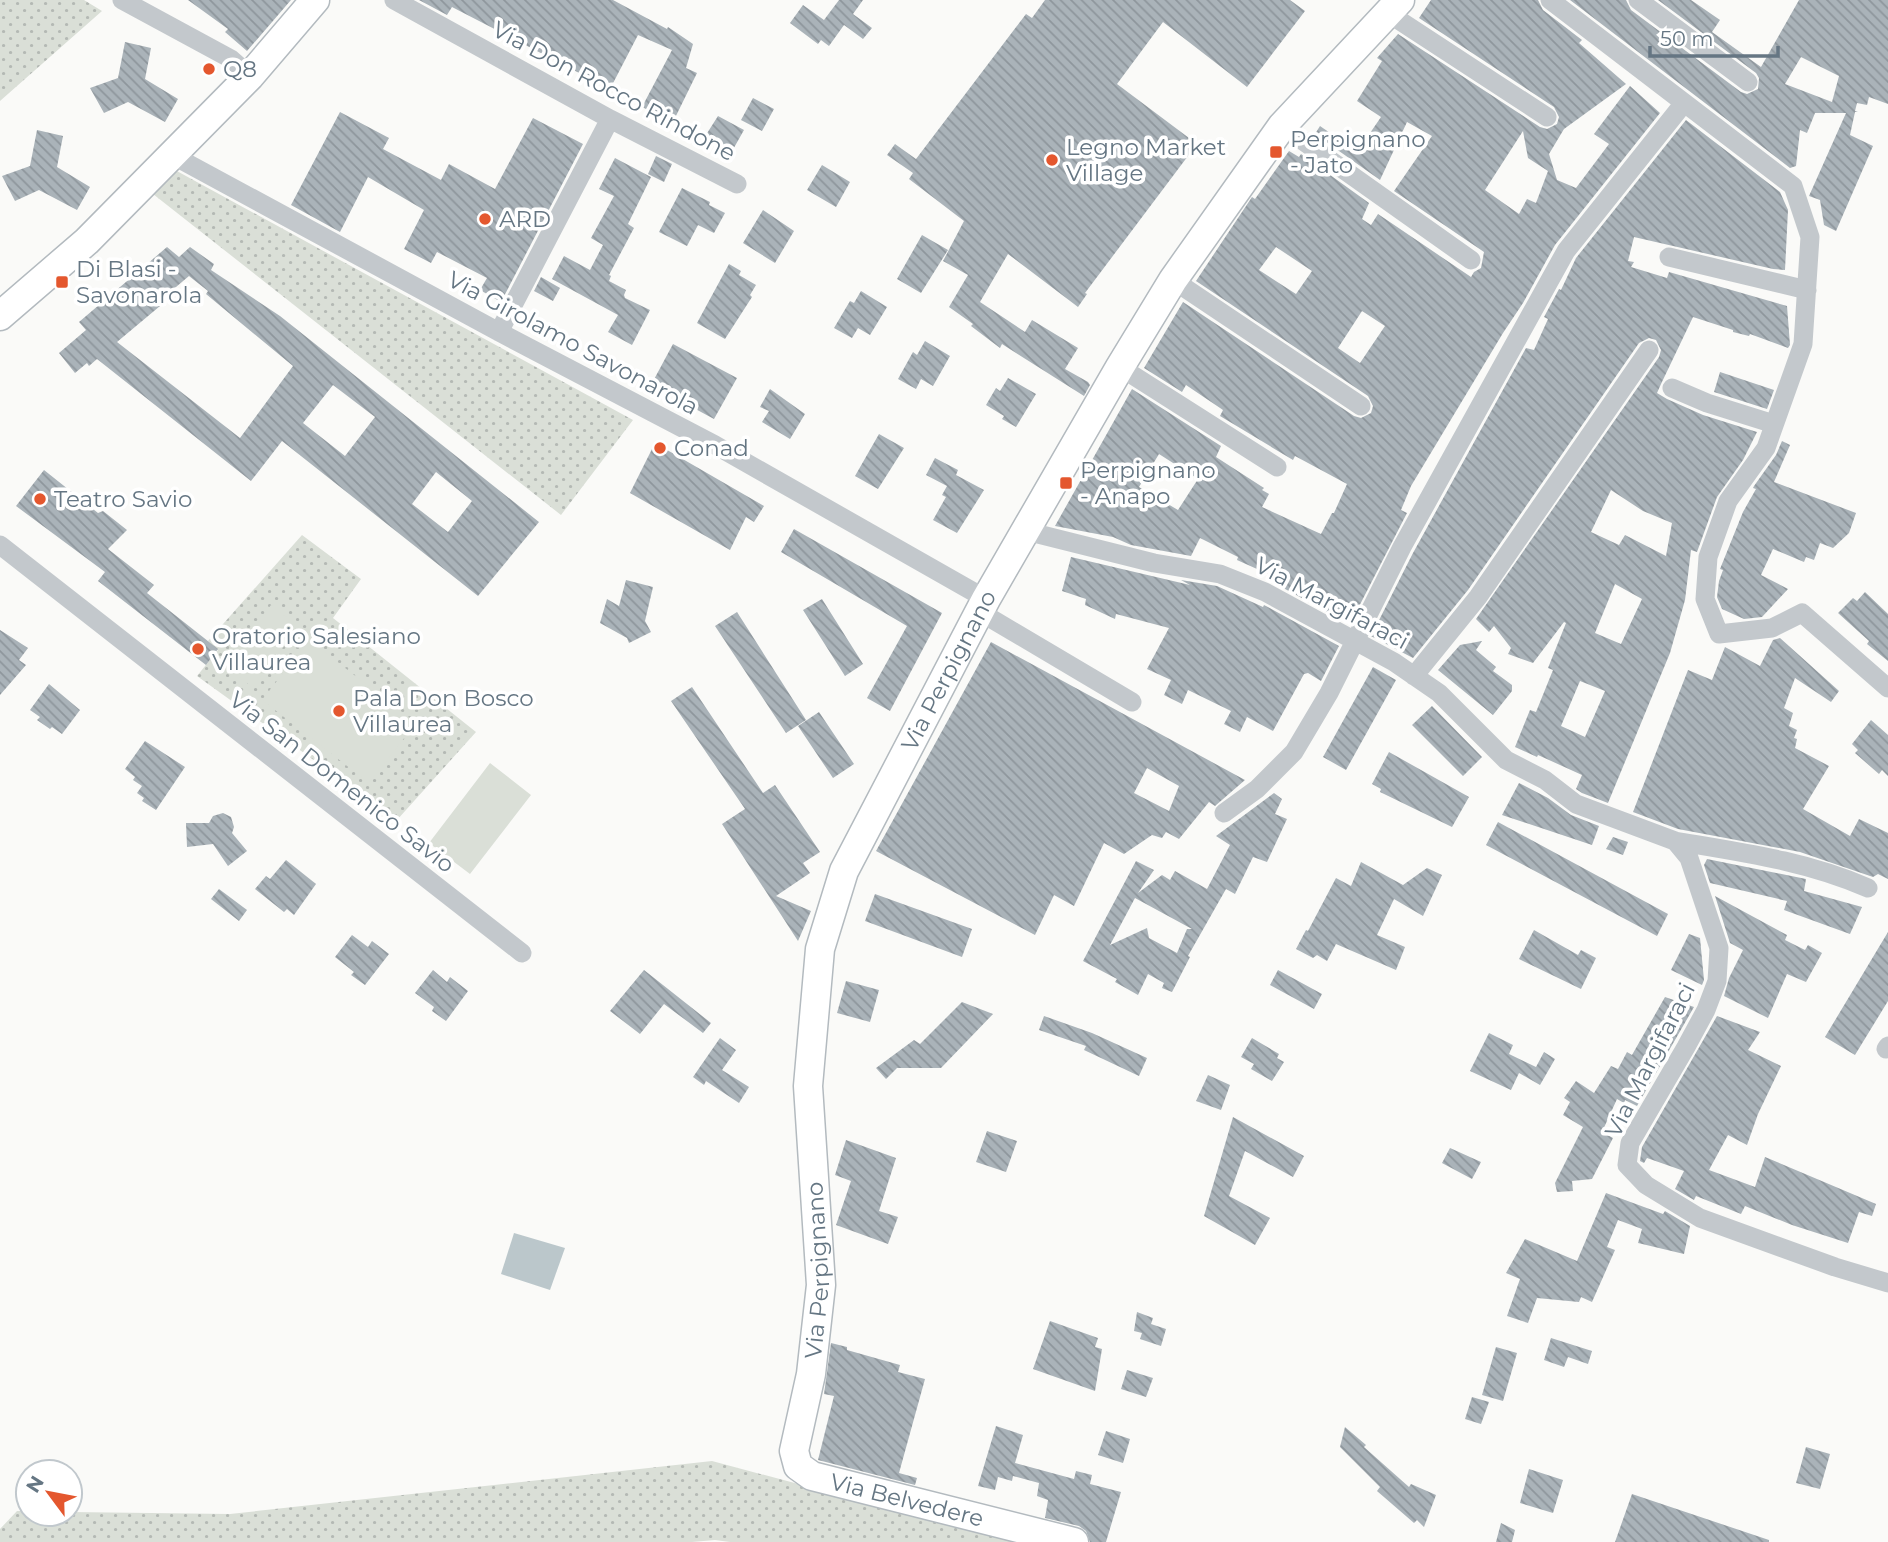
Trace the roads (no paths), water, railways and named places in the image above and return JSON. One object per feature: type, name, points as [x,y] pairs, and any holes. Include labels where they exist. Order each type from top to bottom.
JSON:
[{"type":"street","points":[[122,0],[231,59],[250,76]]},
{"type":"street","points":[[0,316],[87,241],[250,76],[315,0]]},
{"type":"street","name":"Via Don Rocco Rindone","points":[[394,0],[610,119],[737,184]]},
{"type":"street","points":[[1550,0],[1793,186],[1810,237],[1803,344],[1766,448],[1728,501],[1708,557],[1705,599],[1719,634],[1773,628],[1802,613],[1888,688]]},
{"type":"street","points":[[1638,0],[1748,82]]},
{"type":"street","points":[[1394,7],[1547,117]]},
{"type":"street","name":"Via Perpignano","points":[[794,1451],[811,1374],[821,1285],[808,1086],[820,949],[845,871],[983,606],[1173,280],[1282,126],[1394,7]]},
{"type":"street","points":[[1224,813],[1257,789],[1294,752],[1355,641],[1402,547],[1566,251],[1684,103]]},
{"type":"street","points":[[499,332],[610,119]]},
{"type":"street","points":[[1282,126],[1471,260]]},
{"type":"street","name":"Via Girolamo Savonarola","points":[[172,155],[715,445],[983,606],[1132,702]]},
{"type":"street","points":[[1669,257],[1807,290]]},
{"type":"street","points":[[1173,280],[1361,406]]},
{"type":"street","points":[[1414,676],[1478,597],[1649,350]]},
{"type":"street","points":[[1120,367],[1277,467]]},
{"type":"street","points":[[1672,388],[1707,403],[1774,424]]},
{"type":"street","name":"Via Margifaraci","points":[[1026,531],[1154,563],[1220,574],[1265,592],[1394,662],[1439,693],[1506,760],[1545,779],[1576,804],[1675,841],[1689,859],[1719,948],[1717,981],[1706,1010],[1630,1143],[1627,1165],[1646,1185],[1700,1218],[1835,1267],[1888,1283]]},
{"type":"street","name":"Via San Domenico Savio","points":[[0,545],[522,953]]},
{"type":"street","points":[[1675,841],[1816,869],[1868,888]]},
{"type":"street","name":"Via Belvedere","points":[[794,1451],[798,1466],[812,1476],[1074,1542]]},
{"type":"place","name":"Q8","points":[[209,69]]},
{"type":"place","name":"Perpignano - Jato","points":[[1276,152]]},
{"type":"place","name":"Legno Market Village","points":[[1052,160]]},
{"type":"place","name":"ARD","points":[[485,219]]},
{"type":"place","name":"Di Blasi - Savonarola","points":[[62,282]]},
{"type":"place","name":"Conad","points":[[660,448]]},
{"type":"place","name":"Perpignano - Anapo","points":[[1066,483]]},
{"type":"place","name":"Teatro Savio","points":[[40,499]]},
{"type":"place","name":"Oratorio Salesiano Villaurea","points":[[198,649]]},
{"type":"place","name":"Pala Don Bosco Villaurea","points":[[339,711]]}]
